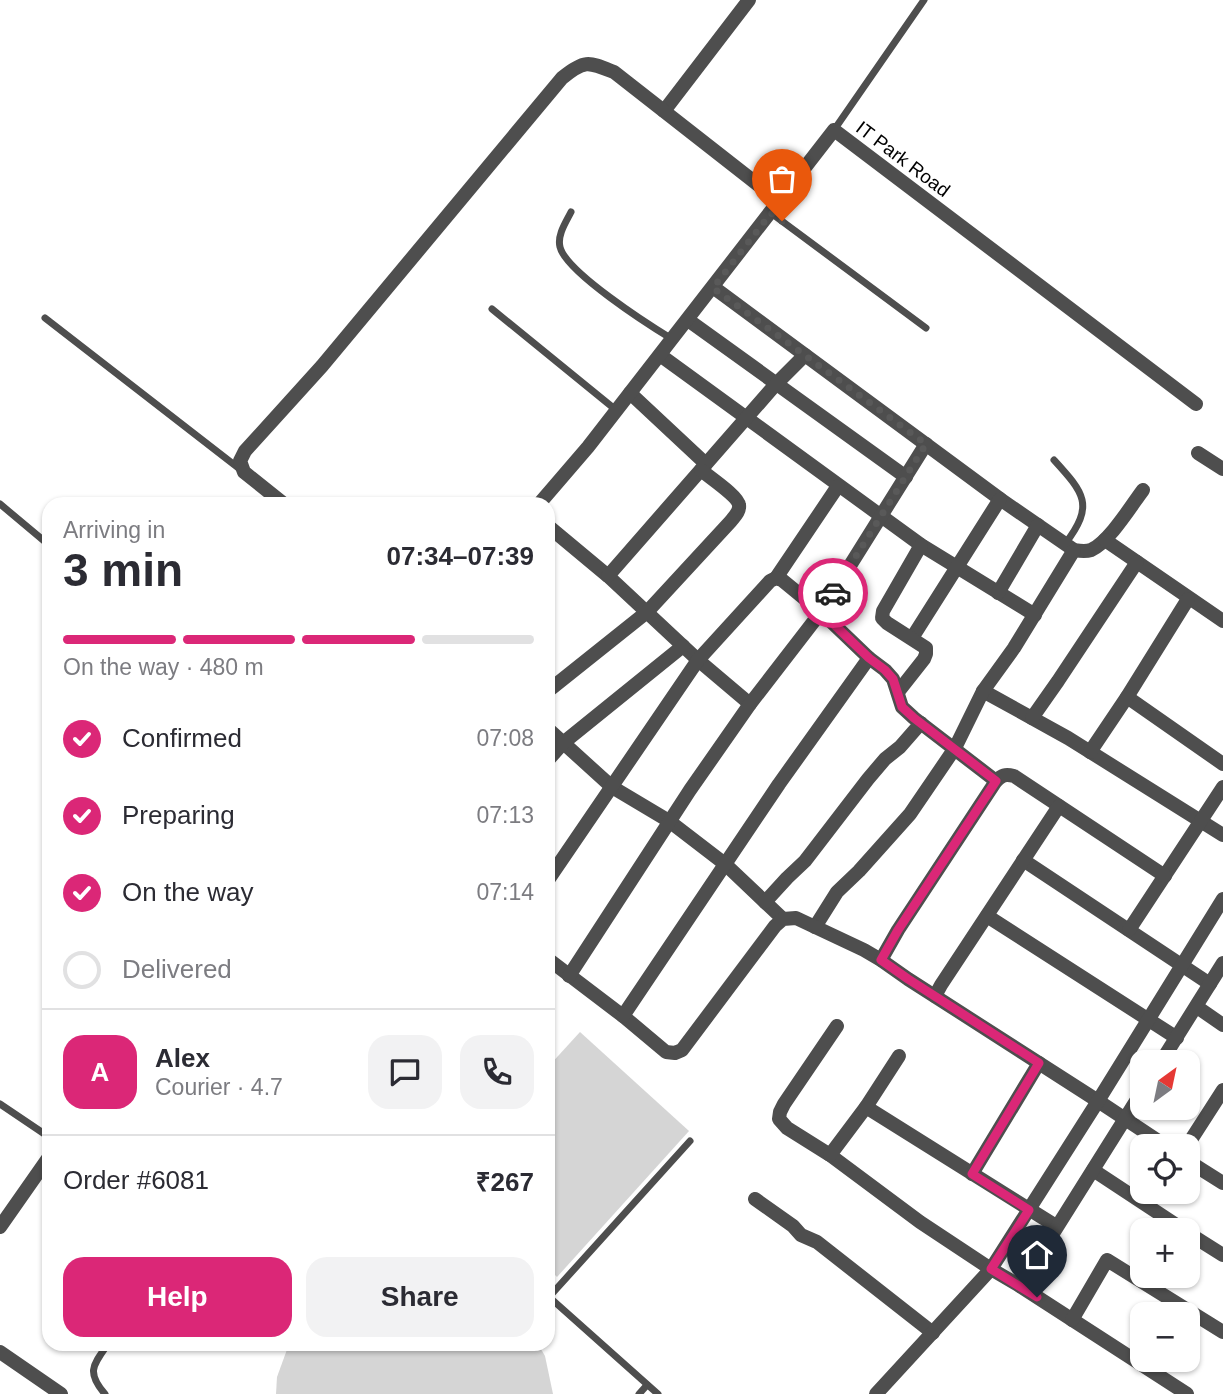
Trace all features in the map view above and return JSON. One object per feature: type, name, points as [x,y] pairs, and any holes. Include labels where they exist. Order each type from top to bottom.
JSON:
[{"type":"street","points":[[664,111],[749,0]]},
{"type":"street","points":[[275,497],[244,472],[240,461],[245,451],[322,366],[562,78],[575,67],[592,63],[614,72],[664,111],[775,207]]},
{"type":"street","name":"IT Park Road","points":[[545,497],[588,447],[834,131],[1196,404]]},
{"type":"street","points":[[713,288],[1000,499],[1070,547],[1083,551],[1092,549],[1105,540],[1143,490]]},
{"type":"street","points":[[688,320],[906,477]]},
{"type":"street","points":[[660,355],[921,545],[1035,615]]},
{"type":"street","points":[[608,576],[776,383],[805,355]]},
{"type":"street","points":[[555,685],[647,612],[738,512],[736,498],[630,393]]},
{"type":"street","points":[[569,976],[669,821],[750,704],[821,612],[926,444]]},
{"type":"street","points":[[1198,453],[1223,469]]},
{"type":"street","points":[[555,870],[698,660],[770,581],[776,578],[838,486]]},
{"type":"street","points":[[912,638],[1000,499]]},
{"type":"street","points":[[999,593],[1038,525]]},
{"type":"street","points":[[555,532],[750,704]]},
{"type":"street","points":[[1105,540],[1223,621]]},
{"type":"street","points":[[898,692],[926,654],[926,648],[887,623],[882,618],[883,611],[921,545]]},
{"type":"street","points":[[815,927],[838,892],[911,814],[955,748],[983,691],[1035,615],[1070,547]]},
{"type":"street","points":[[1032,718],[1137,562]]},
{"type":"street","points":[[776,578],[821,612],[885,670],[893,679],[902,707],[996,781]]},
{"type":"street","points":[[1090,752],[1188,598]]},
{"type":"street","points":[[555,752],[683,646]]},
{"type":"street","points":[[623,1016],[779,784],[869,658]]},
{"type":"street","points":[[983,691],[1090,752],[1223,835]]},
{"type":"street","points":[[1127,697],[1223,764]]},
{"type":"street","points":[[765,902],[805,862],[868,779],[920,723]]},
{"type":"street","points":[[555,736],[612,787],[669,821],[725,864],[783,919]]},
{"type":"street","points":[[881,960],[996,781],[1006,774],[1014,776],[1165,876]]},
{"type":"street","points":[[1129,930],[1223,787]]},
{"type":"street","points":[[936,996],[1059,806]]},
{"type":"street","points":[[1023,860],[1210,984]]},
{"type":"street","points":[[879,1393],[991,1269],[1223,900]]},
{"type":"street","points":[[987,916],[1177,1038]]},
{"type":"street","points":[[555,965],[666,1052],[675,1053],[682,1049],[775,926],[783,919],[796,918],[881,960],[1147,1134]]},
{"type":"street","points":[[1169,1050],[1223,963]]},
{"type":"street","points":[[1196,1007],[1223,1025]]},
{"type":"street","points":[[837,1026],[784,1104],[779,1119],[920,1222],[1187,1394]]},
{"type":"street","points":[[830,1155],[899,1056]]},
{"type":"street","points":[[972,1174],[1039,1063]]},
{"type":"street","points":[[1196,1134],[1221,1098]]},
{"type":"street","points":[[866,1107],[1056,1226]]},
{"type":"street","points":[[1020,1286],[1130,1110]]},
{"type":"street","points":[[0,1227],[42,1167]]},
{"type":"street","points":[[1200,1169],[1223,1184]]},
{"type":"street","points":[[1093,1170],[1166,1218]]},
{"type":"street","points":[[755,1199],[793,1226],[801,1235],[817,1242],[933,1333]]},
{"type":"street","points":[[1200,1240],[1223,1255]]},
{"type":"street","points":[[1072,1320],[1107,1260],[1223,1332]]},
{"type":"street","points":[[0,1352],[61,1394]]},
{"type":"lane","points":[[834,131],[924,0]]},
{"type":"lane","points":[[775,207],[926,328]]},
{"type":"lane","points":[[571,212],[560,236],[560,249],[573,267],[633,314],[672,339]]},
{"type":"lane","points":[[492,309],[617,410]]},
{"type":"lane","points":[[45,318],[244,472]]},
{"type":"lane","points":[[1054,460],[1079,490],[1083,501],[1083,516],[1070,547]]},
{"type":"lane","points":[[0,504],[42,539]]},
{"type":"lane","points":[[0,1104],[42,1132]]},
{"type":"lane","points":[[555,1289],[690,1141]]},
{"type":"lane","points":[[555,1303],[658,1394]]},
{"type":"lane","points":[[103,1351],[95,1363],[93,1374],[95,1383],[105,1394]]},
{"type":"lane","points":[[639,1394],[647,1385]]},
{"type":"shaded area","points":[[580,1032],[689,1131],[557,1277],[555,1275],[555,1059]]},
{"type":"shaded area","points":[[286,1351],[542,1351],[553,1394],[276,1394],[277,1377]]},
{"type":"way so far","points":[[782,221],[771,213],[713,288],[926,444],[833,593]]},
{"type":"route","points":[[833,593],[821,612],[893,679],[902,707],[996,781],[881,960],[1039,1063],[972,1174],[1029,1210],[991,1269],[1037,1297]]}]
